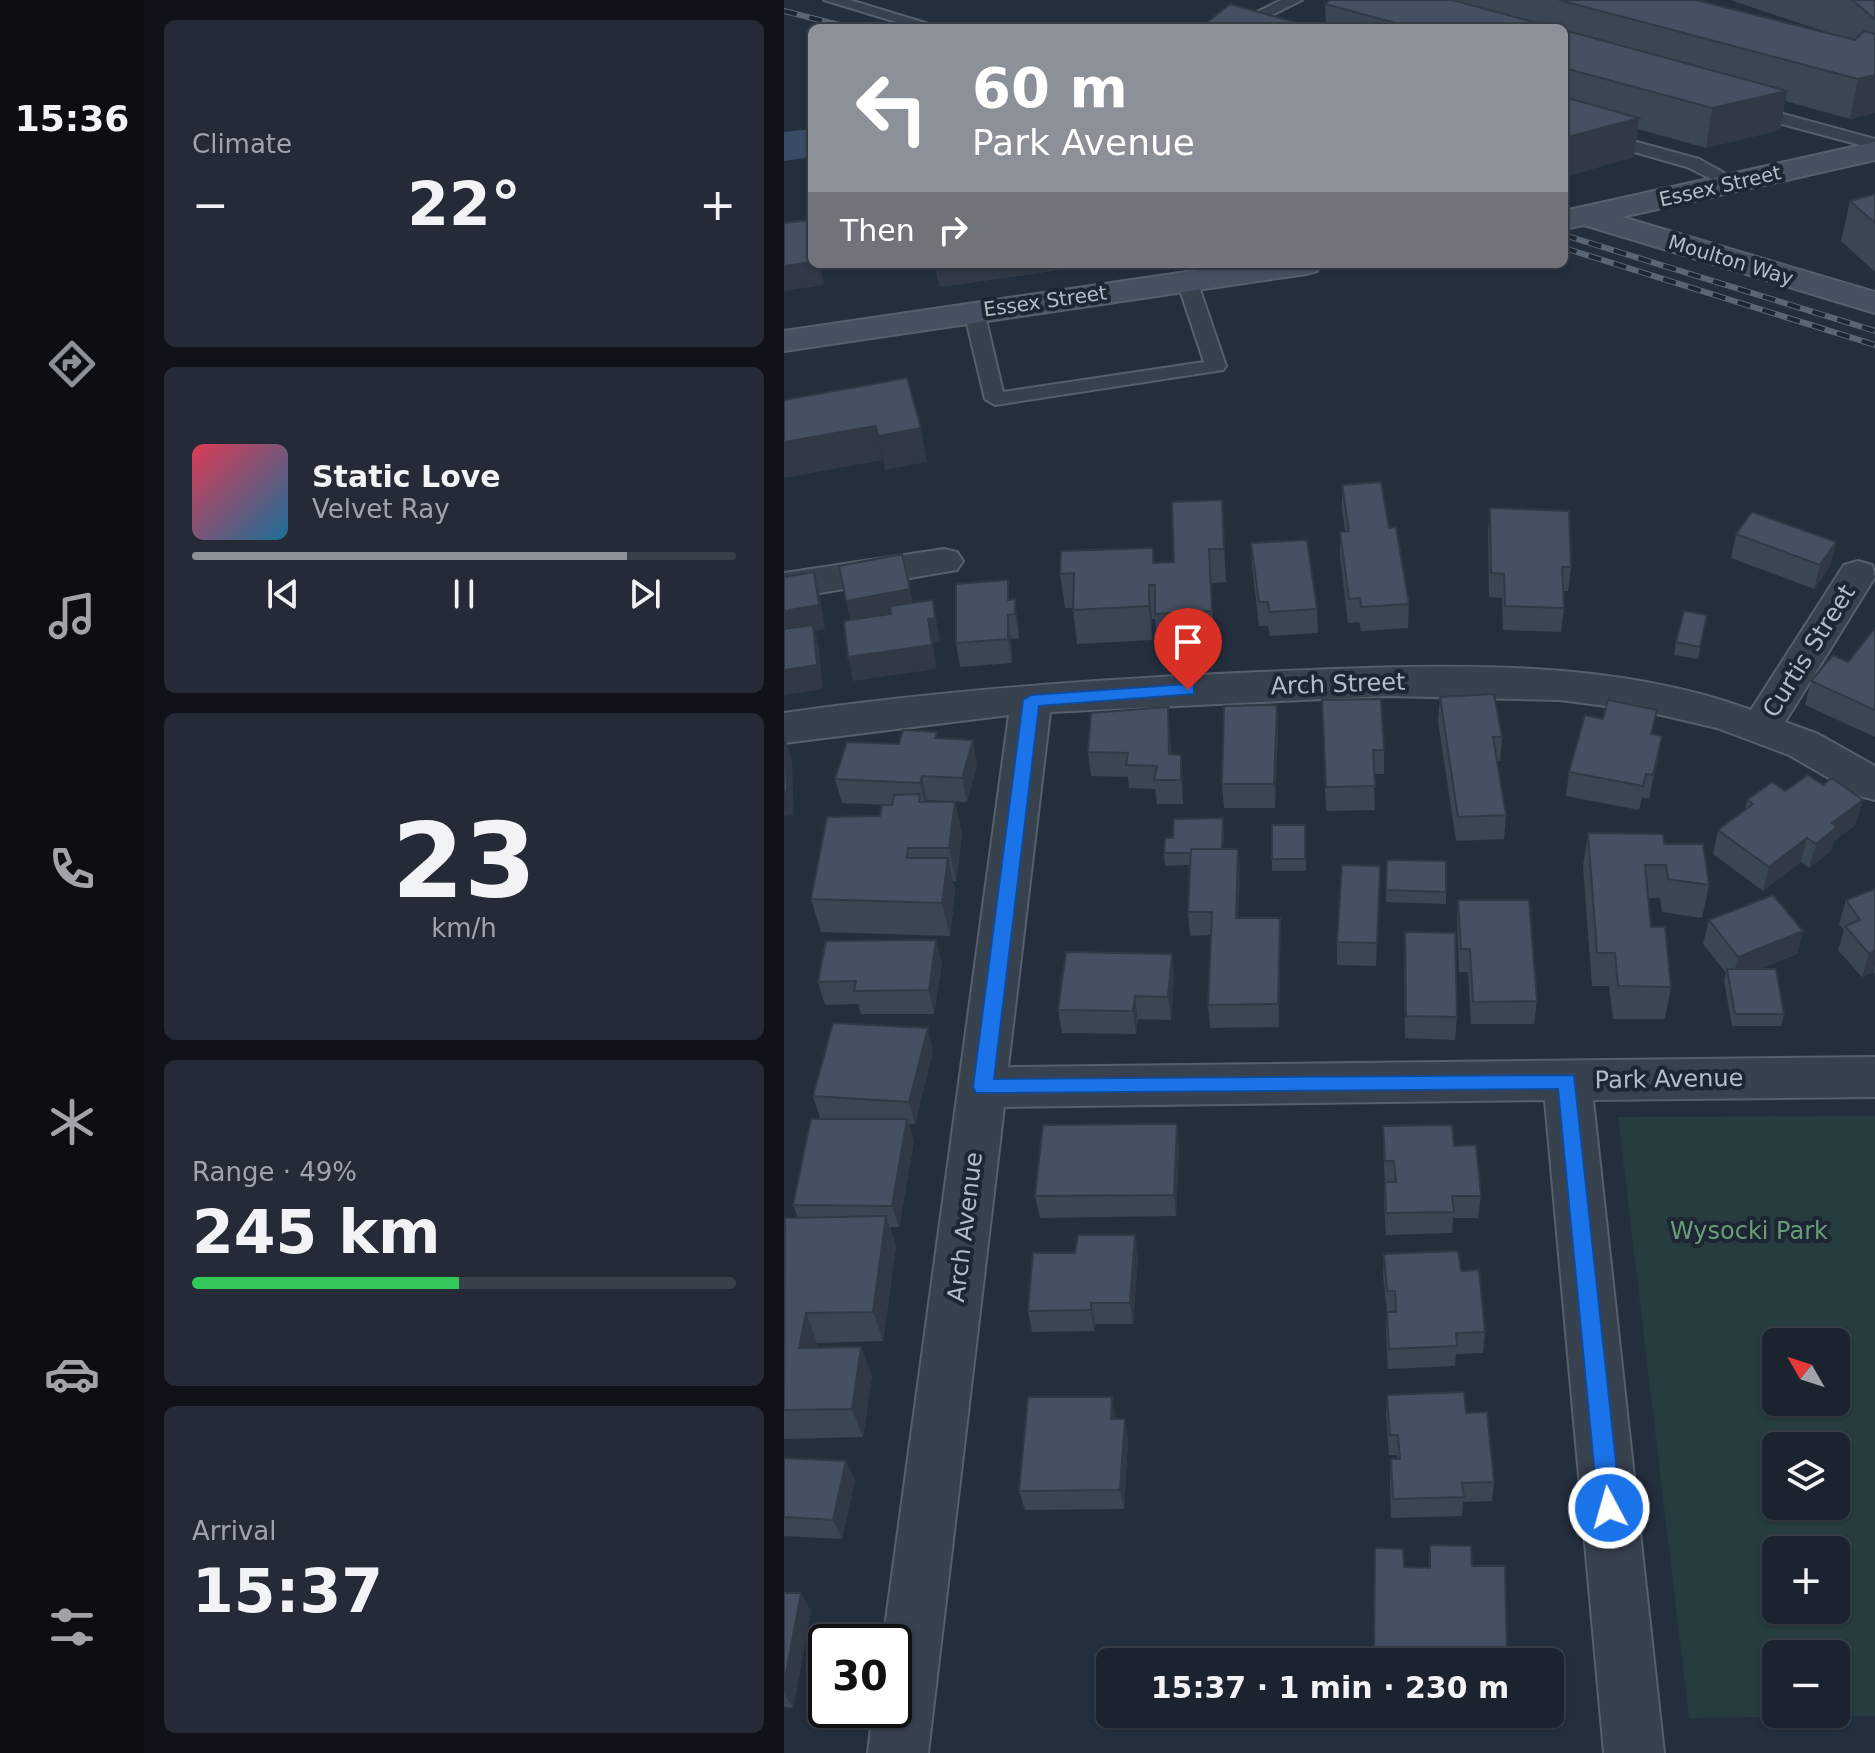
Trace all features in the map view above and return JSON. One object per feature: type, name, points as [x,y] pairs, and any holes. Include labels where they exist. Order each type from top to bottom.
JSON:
[{"type":"main road","name":"Essex Street","points":[[1575,218],[1875,151]]},
{"type":"main road","name":"Moulton Way","points":[[1575,218],[1875,303]]},
{"type":"main road","name":"Essex Street","points":[[784,341],[1278,268]]},
{"type":"street","points":[[784,586],[944,561]]},
{"type":"street","name":"Curtis Street","points":[[1760,728],[1858,574]]},
{"type":"street","name":"Arch Street","points":[[784,728],[852,716],[1158,691],[1473,681],[1630,695],[1739,719],[1847,766],[1875,785]]},
{"type":"street","name":"Arch Avenue","points":[[898,1753],[1031,700]]},
{"type":"street","name":"Park Avenue","points":[[983,1087],[1875,1077]]},
{"type":"street","points":[[1567,1080],[1634,1753]]},
{"type":"lane","points":[[832,0],[919,24]]},
{"type":"lane","points":[[1242,24],[1294,0]]},
{"type":"lane","points":[[1727,104],[1875,144]]},
{"type":"lane","points":[[1568,128],[1693,163],[1733,183]]},
{"type":"lane","points":[[974,311],[995,399],[1216,366],[1187,281]]},
{"type":"green space","name":"Wysocki Park","points":[[1875,1116],[1875,1716],[1850,1716],[1850,1640],[1762,1640],[1762,1717],[1689,1718],[1618,1117]]},
{"type":"water","points":[[808,129],[808,158],[784,161],[784,132]]},
{"type":"building","points":[[1330,0],[1452,0],[1541,24],[1399,24],[1325,4]]},
{"type":"building","points":[[1559,0],[1696,0],[1855,40],[1864,31],[1875,34],[1875,75],[1858,79]]},
{"type":"building","points":[[1852,0],[1875,0],[1875,19]]},
{"type":"building","points":[[1230,4],[1301,24],[1205,24]]},
{"type":"building","points":[[1568,31],[1787,91],[1712,108],[1568,69]]},
{"type":"building","points":[[1568,98],[1639,118],[1568,137]]},
{"type":"building","points":[[1875,194],[1875,223],[1850,201]]},
{"type":"building","points":[[808,220],[808,263],[784,266],[784,223]]},
{"type":"building","points":[[907,378],[921,428],[878,436],[876,426],[784,442],[784,400]]},
{"type":"building","points":[[1381,482],[1389,528],[1396,527],[1409,604],[1361,607],[1360,598],[1349,599],[1340,532],[1349,531],[1342,485]]},
{"type":"building","points":[[1222,500],[1224,549],[1209,549],[1212,611],[1155,614],[1155,585],[1149,585],[1149,606],[1073,610],[1074,573],[1060,574],[1061,551],[1153,548],[1153,563],[1174,562],[1172,502]]},
{"type":"building","points":[[1490,508],[1569,511],[1571,567],[1562,567],[1564,608],[1505,606],[1504,574],[1491,573]]},
{"type":"building","points":[[1752,512],[1836,542],[1820,565],[1736,534]]},
{"type":"building","points":[[1307,540],[1317,609],[1269,612],[1268,602],[1259,602],[1251,543]]},
{"type":"building","points":[[902,554],[910,589],[846,601],[839,566]]},
{"type":"building","points":[[814,572],[819,605],[784,611],[784,577]]},
{"type":"building","points":[[1008,580],[1008,600],[1015,599],[1015,614],[1008,615],[1008,639],[956,643],[956,584]]},
{"type":"building","points":[[933,600],[935,618],[928,619],[932,645],[848,657],[844,621],[891,614],[890,606]]},
{"type":"building","points":[[1684,611],[1707,615],[1700,647],[1676,642]]},
{"type":"building","points":[[813,625],[817,665],[784,670],[784,629]]},
{"type":"building","points":[[1875,628],[1875,710],[1811,681],[1833,655],[1848,662]]},
{"type":"building","points":[[1494,694],[1502,737],[1493,737],[1506,815],[1458,817],[1440,697]]},
{"type":"building","points":[[1381,699],[1384,750],[1373,750],[1375,786],[1326,787],[1322,700]]},
{"type":"building","points":[[1608,700],[1657,710],[1651,734],[1662,736],[1653,775],[1646,774],[1643,786],[1569,772],[1585,715],[1603,719]]},
{"type":"building","points":[[1277,705],[1274,784],[1222,784],[1224,706]]},
{"type":"building","points":[[1168,707],[1169,754],[1181,755],[1181,780],[1154,780],[1157,766],[1126,765],[1128,753],[1088,752],[1091,713]]},
{"type":"building","points":[[903,730],[937,732],[935,738],[973,740],[962,778],[922,776],[920,783],[835,779],[847,742],[899,744]]},
{"type":"building","points":[[784,737],[787,791],[784,792]]},
{"type":"building","points":[[1808,775],[1823,785],[1832,778],[1863,800],[1832,823],[1837,827],[1816,844],[1807,838],[1769,867],[1718,830],[1753,804],[1747,800],[1772,782],[1785,791]]},
{"type":"building","points":[[920,794],[919,802],[955,802],[949,848],[908,848],[907,858],[948,858],[942,903],[811,899],[827,817],[880,816],[882,805],[892,805],[894,795]]},
{"type":"building","points":[[1223,818],[1222,849],[1164,853],[1165,838],[1173,838],[1174,819]]},
{"type":"building","points":[[1272,825],[1305,825],[1305,859],[1272,859]]},
{"type":"building","points":[[1588,833],[1663,834],[1664,844],[1703,844],[1709,885],[1668,879],[1666,865],[1645,865],[1651,927],[1665,927],[1671,987],[1618,986],[1615,953],[1597,953]]},
{"type":"building","points":[[1191,849],[1238,849],[1236,918],[1280,918],[1278,1004],[1208,1005],[1212,912],[1188,912]]},
{"type":"building","points":[[1387,860],[1446,861],[1446,892],[1386,890]]},
{"type":"building","points":[[1342,865],[1380,866],[1377,943],[1337,942]]},
{"type":"building","points":[[1875,889],[1875,951],[1869,954],[1845,926],[1860,920],[1846,900]]},
{"type":"building","points":[[1773,895],[1803,931],[1738,957],[1709,920]]},
{"type":"building","points":[[1458,900],[1529,900],[1537,1001],[1473,1002],[1470,949],[1461,949]]},
{"type":"building","points":[[1405,932],[1455,933],[1457,1017],[1406,1016]]},
{"type":"building","points":[[936,940],[929,990],[854,991],[856,981],[818,982],[826,941]]},
{"type":"building","points":[[1066,952],[1172,954],[1168,997],[1135,996],[1133,1011],[1058,1010]]},
{"type":"building","points":[[1727,969],[1776,969],[1784,1014],[1735,1014]]},
{"type":"building","points":[[833,1023],[928,1028],[909,1102],[813,1096]]},
{"type":"building","points":[[811,1119],[907,1119],[892,1206],[793,1205]]},
{"type":"building","points":[[1177,1124],[1174,1195],[1035,1196],[1043,1125]]},
{"type":"building","points":[[1452,1125],[1454,1146],[1476,1145],[1481,1196],[1452,1196],[1454,1212],[1386,1213],[1385,1182],[1396,1182],[1394,1161],[1385,1161],[1383,1126]]},
{"type":"building","points":[[886,1216],[873,1312],[806,1313],[799,1348],[861,1347],[852,1409],[784,1410],[785,1218]]},
{"type":"building","points":[[1078,1235],[1135,1235],[1130,1303],[1091,1303],[1091,1310],[1028,1311],[1033,1253],[1075,1253]]},
{"type":"building","points":[[1458,1251],[1461,1271],[1479,1270],[1485,1332],[1456,1333],[1457,1346],[1389,1349],[1387,1312],[1396,1312],[1395,1291],[1387,1291],[1384,1254]]},
{"type":"building","points":[[1464,1392],[1466,1413],[1487,1412],[1494,1482],[1462,1483],[1464,1497],[1393,1499],[1391,1459],[1400,1459],[1398,1435],[1390,1435],[1387,1395]]},
{"type":"building","points":[[1028,1397],[1112,1397],[1111,1419],[1125,1419],[1120,1490],[1019,1491]]},
{"type":"building","points":[[784,1458],[846,1461],[833,1520],[784,1517]]},
{"type":"building","points":[[1430,1545],[1471,1546],[1472,1566],[1505,1566],[1507,1648],[1374,1648],[1375,1548],[1403,1549],[1404,1567],[1430,1568]]},
{"type":"building","points":[[784,1593],[801,1593],[784,1684]]},
{"type":"railway","points":[[784,11],[835,24]]},
{"type":"railway","points":[[1568,236],[1875,331]]},
{"type":"railway","points":[[1568,249],[1875,345]]},
{"type":"route","points":[[1188,690],[1031,700],[983,1087],[1567,1080],[1609,1508]]}]
